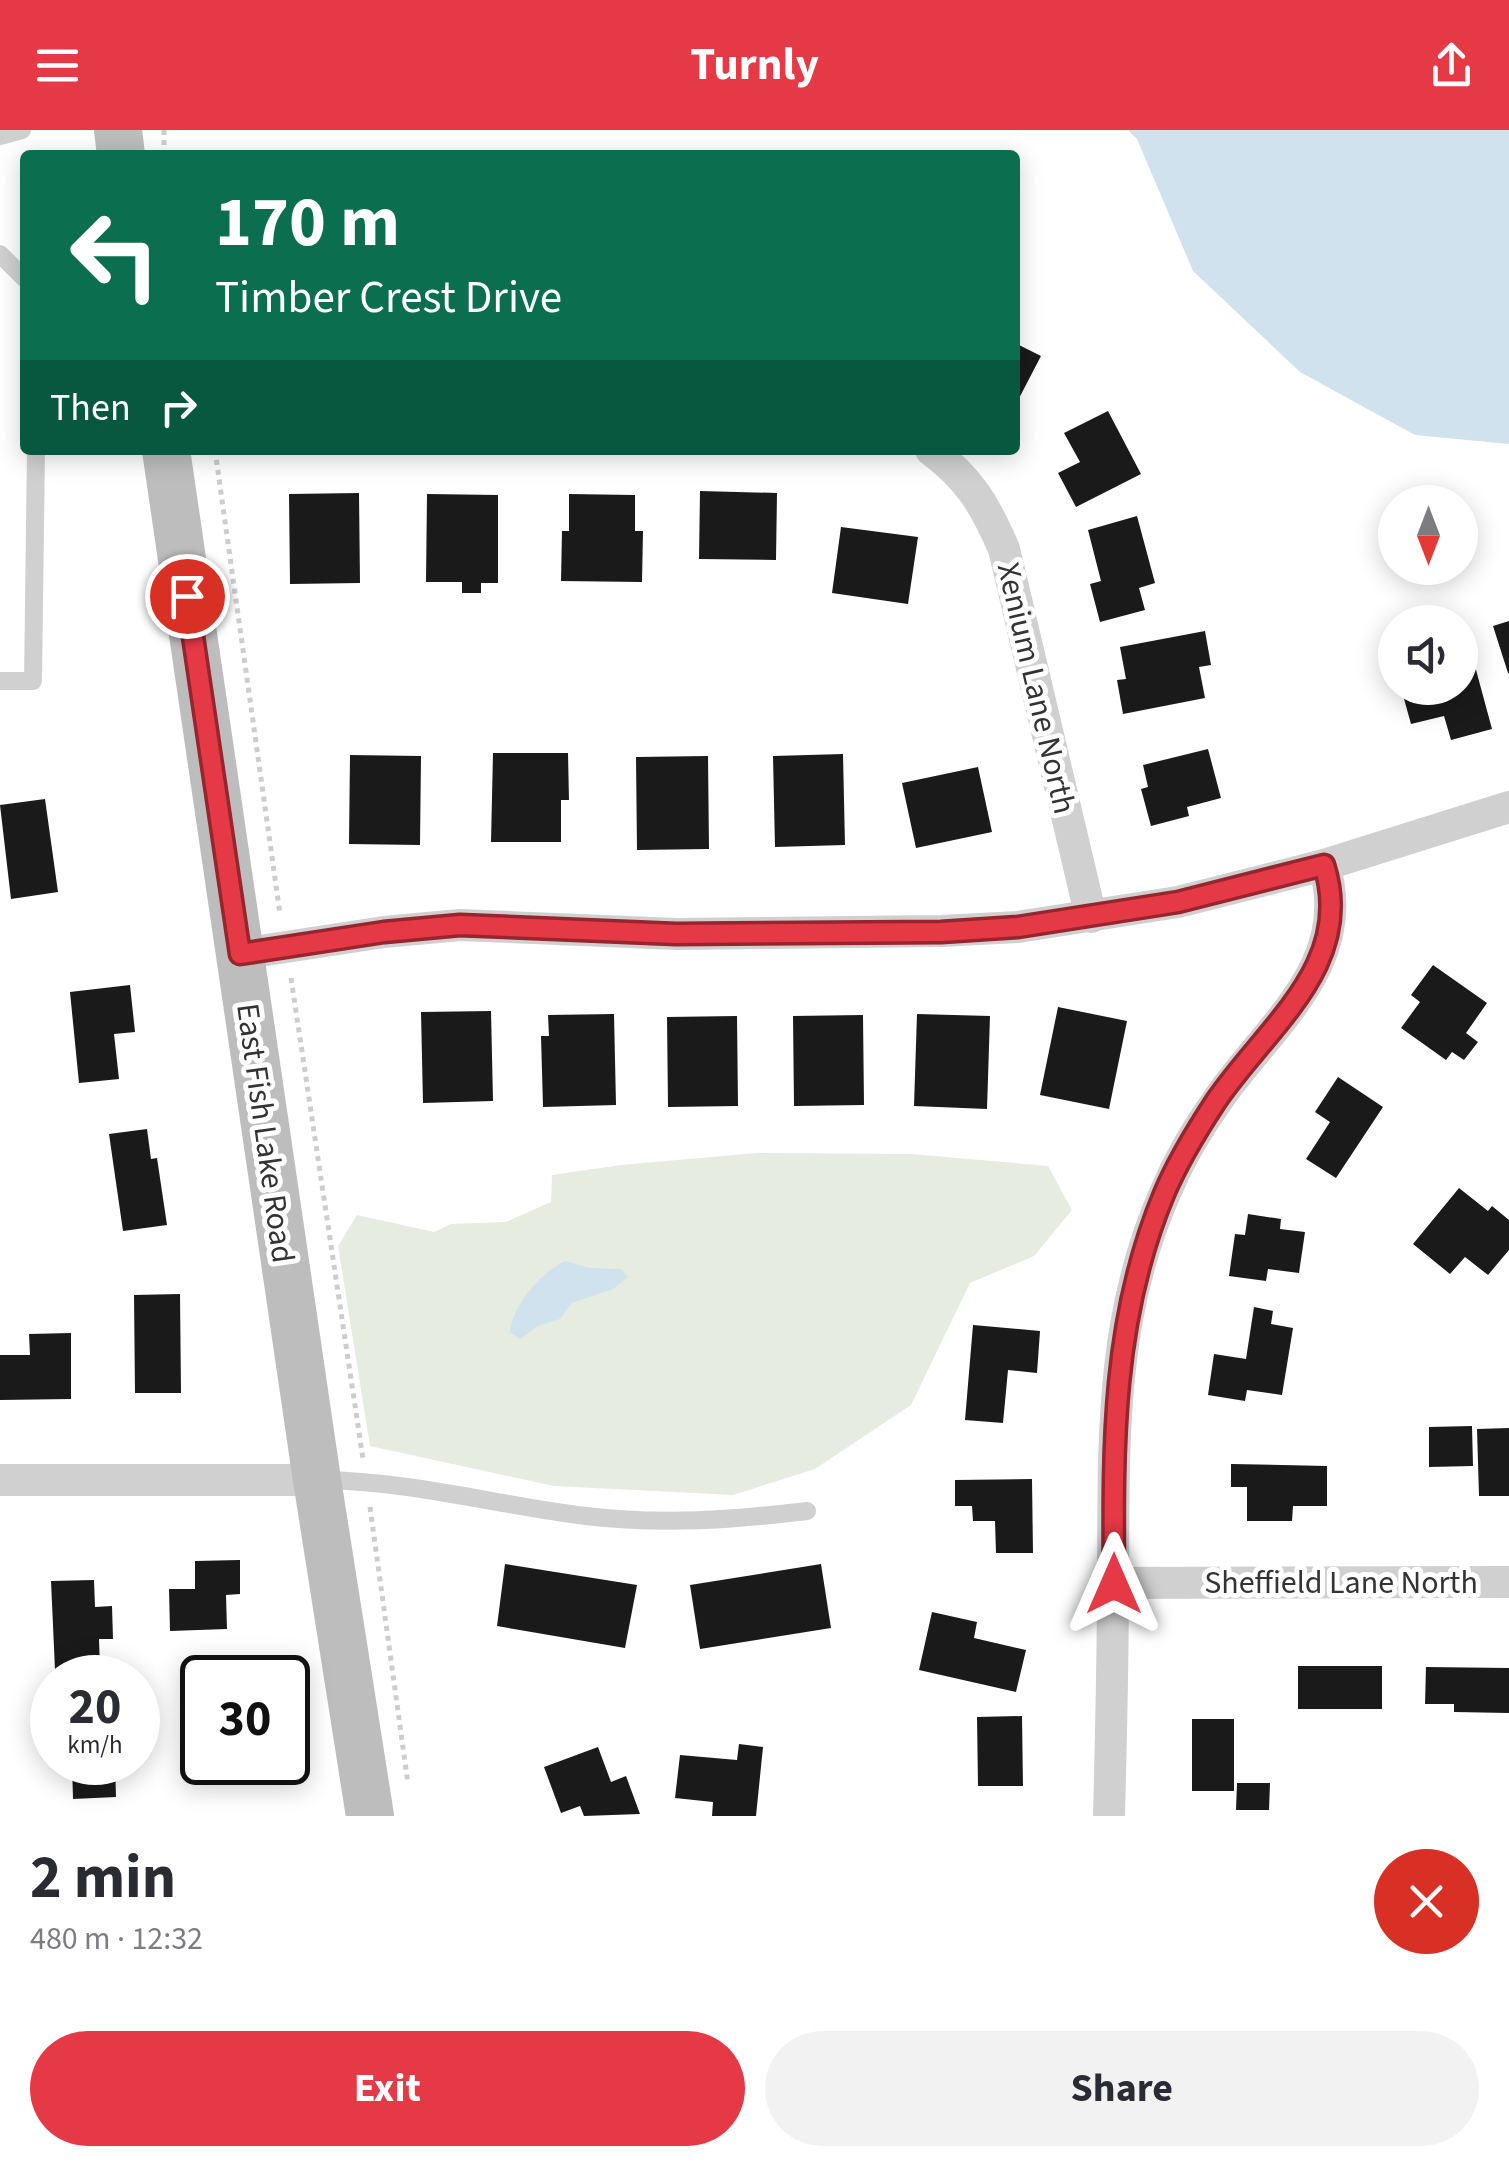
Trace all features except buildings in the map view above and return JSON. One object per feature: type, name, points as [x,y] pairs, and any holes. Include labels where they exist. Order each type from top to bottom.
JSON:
[{"type":"street","name":"East Fish Lake Road","points":[[167,455],[317,1480],[390,1807]]},
{"type":"street","name":"Xenium Lane North","points":[[944,460],[985,505],[1004,549],[1091,918]]},
{"type":"street","points":[[240,954],[460,925],[676,934],[941,932],[1091,918],[1178,902],[1324,865],[1509,807]]},
{"type":"street","points":[[1109,1816],[1113,1431],[1119,1360],[1132,1298],[1165,1192],[1216,1101],[1304,988],[1322,956],[1332,928],[1332,892],[1324,865]]},
{"type":"street","points":[[0,1480],[317,1480]]},
{"type":"street","name":"Sheffield Lane North","points":[[1114,1584],[1509,1582]]},
{"type":"lane","points":[[0,136],[22,130]]},
{"type":"lane","points":[[0,254],[20,274]]},
{"type":"lane","points":[[0,681],[33,681],[36,455]]},
{"type":"lane","points":[[317,1480],[366,1480],[550,1511],[664,1522],[720,1522],[807,1511]]},
{"type":"path","points":[[216,455],[280,914]]},
{"type":"path","points":[[291,978],[363,1462]]},
{"type":"path","points":[[369,1500],[390,1807]]},
{"type":"shaded area","points":[[757,1153],[911,1154],[1048,1166],[1072,1210],[1034,1256],[970,1283],[911,1405],[815,1469],[733,1495],[554,1486],[370,1446],[338,1246],[357,1215],[434,1232],[451,1224],[506,1222],[551,1202],[552,1175]]},
{"type":"water","points":[[1128,130],[1509,130],[1509,444],[1415,435],[1300,372],[1193,271],[1137,139]]},
{"type":"water","points":[[565,1261],[589,1268],[621,1269],[628,1277],[613,1289],[572,1303],[560,1319],[538,1326],[520,1339],[510,1332],[517,1310],[538,1282]]},
{"type":"route","points":[[187,596],[240,954],[460,925],[676,934],[941,932],[1018,927],[1178,902],[1324,865],[1332,892],[1332,928],[1322,956],[1304,988],[1216,1101],[1165,1192],[1150,1233],[1119,1360],[1113,1431],[1114,1584]]}]
